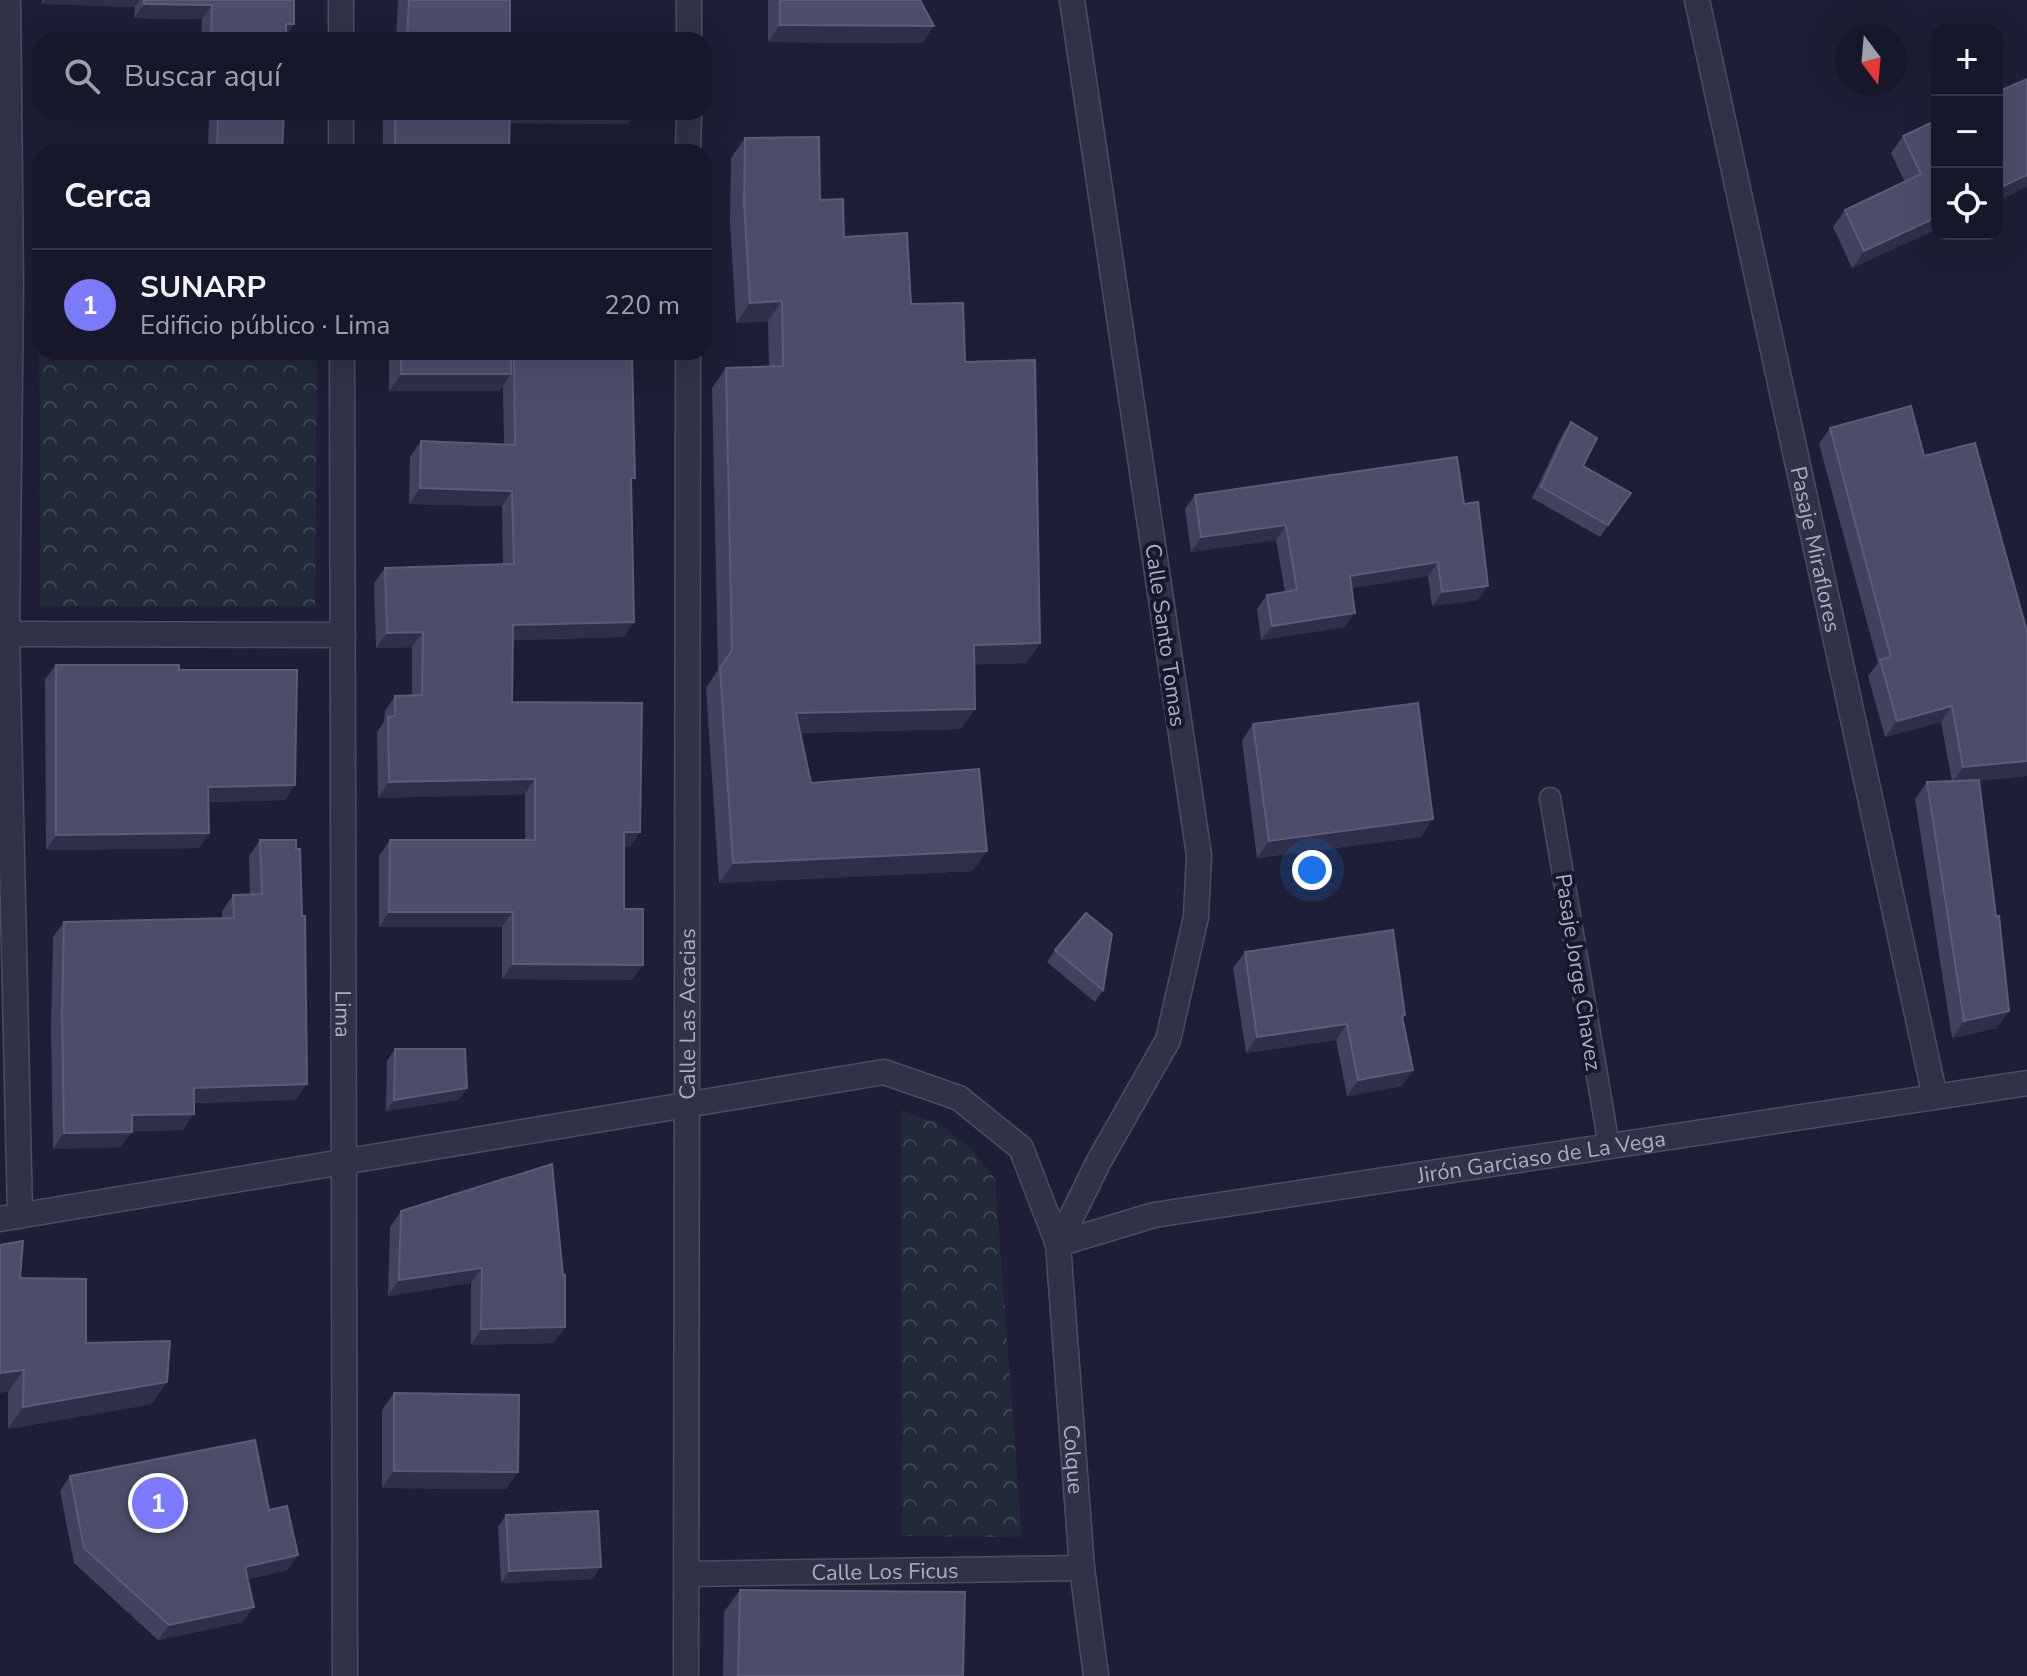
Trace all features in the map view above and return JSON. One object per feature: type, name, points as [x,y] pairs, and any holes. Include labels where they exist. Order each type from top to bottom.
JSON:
[{"type":"street","points":[[8,0],[6,286],[10,1218],[884,1072],[959,1098],[1021,1148],[1058,1244]]},
{"type":"street","points":[[341,0],[341,32]]},
{"type":"street","points":[[689,0],[689,32]]},
{"type":"street","name":"Calle Santo Tomas","points":[[1058,1244],[1099,1161],[1168,1040],[1196,917],[1199,855],[1072,0]]},
{"type":"street","name":"Pasaje Miraflores","points":[[1697,0],[1935,1097]]},
{"type":"street","points":[[341,120],[341,144]]},
{"type":"street","points":[[688,144],[689,120]]},
{"type":"street","name":"Lima","points":[[342,360],[345,1676]]},
{"type":"street","name":"Calle Las Acacias","points":[[686,1676],[688,360]]},
{"type":"street","points":[[7,634],[343,635]]},
{"type":"street","name":"Jirón Garciaso de La Vega","points":[[1058,1244],[1154,1215],[2027,1083]]},
{"type":"street","name":"Colque","points":[[1058,1244],[1082,1568],[1096,1676]]},
{"type":"street","name":"Calle Los Ficus","points":[[687,1574],[1082,1568]]},
{"type":"lane","name":"Pasaje Jorge Chavez","points":[[1550,798],[1609,1146]]},
{"type":"green space","points":[[39,360],[317,360],[315,607],[40,606]]},
{"type":"green space","points":[[901,1110],[939,1124],[971,1148],[995,1179],[1022,1537],[902,1536]]},
{"type":"building","points":[[144,0],[294,0],[294,24],[286,24],[286,32],[211,32],[212,5],[144,4]]},
{"type":"building","points":[[409,0],[510,0],[510,32],[407,32]]},
{"type":"building","points":[[780,0],[920,0],[934,26],[780,25]]},
{"type":"building","points":[[2027,79],[2027,175],[2003,186],[2003,96],[2003,89]]},
{"type":"building","points":[[218,120],[284,120],[282,144],[217,144]]},
{"type":"building","points":[[395,120],[510,120],[509,144],[395,144]]},
{"type":"building","points":[[1931,123],[1931,220],[1864,251],[1845,210],[1921,174],[1903,136]]},
{"type":"building","points":[[819,137],[820,200],[843,199],[844,237],[907,233],[911,304],[963,303],[965,362],[1035,360],[1040,643],[974,645],[975,709],[796,713],[811,783],[979,769],[987,851],[733,863],[720,668],[732,650],[726,368],[783,366],[782,301],[750,303],[744,201],[745,138]]},
{"type":"building","points":[[401,360],[511,360],[511,374],[401,374]]},
{"type":"building","points":[[514,360],[632,360],[634,622],[513,625],[512,702],[642,703],[640,832],[624,832],[624,909],[643,909],[643,965],[513,964],[513,912],[389,912],[390,840],[535,840],[535,779],[389,782],[388,717],[395,716],[395,696],[422,695],[423,632],[387,633],[385,568],[514,564],[512,491],[420,488],[421,441],[515,445]]},
{"type":"building","points":[[1911,406],[1924,456],[1975,443],[2027,628],[2027,761],[1963,767],[1952,706],[1897,721],[1880,660],[1891,657],[1830,428]]},
{"type":"building","points":[[1571,422],[1597,438],[1583,466],[1631,493],[1608,525],[1541,487]]},
{"type":"building","points":[[1457,457],[1464,504],[1478,502],[1488,586],[1442,592],[1438,562],[1350,576],[1355,613],[1272,626],[1267,595],[1297,590],[1286,525],[1201,537],[1195,495]]},
{"type":"building","points":[[56,665],[179,665],[179,670],[297,670],[295,785],[208,787],[209,833],[56,835]]},
{"type":"building","points":[[1418,703],[1433,819],[1269,841],[1253,724]]},
{"type":"building","points":[[1979,780],[2009,1011],[1964,1021],[1927,782]]},
{"type":"building","points":[[260,840],[296,840],[296,849],[300,849],[302,916],[305,916],[307,1084],[194,1088],[194,1114],[132,1115],[132,1132],[64,1133],[64,922],[234,918],[233,895],[262,894]]},
{"type":"building","points":[[1086,913],[1112,934],[1103,990],[1055,950]]},
{"type":"building","points":[[1393,930],[1405,1015],[1402,1016],[1413,1070],[1358,1080],[1347,1024],[1257,1037],[1245,952]]},
{"type":"building","points":[[395,1049],[465,1049],[467,1088],[394,1100]]},
{"type":"building","points":[[552,1164],[565,1275],[565,1327],[481,1329],[482,1268],[399,1280],[401,1211]]},
{"type":"building","points":[[23,1241],[20,1278],[86,1279],[86,1343],[170,1341],[167,1382],[23,1407],[24,1370],[0,1373],[0,1245]]},
{"type":"building","points":[[394,1393],[519,1395],[518,1472],[394,1471]]},
{"type":"building","points":[[255,1440],[269,1510],[287,1506],[298,1555],[245,1567],[254,1607],[169,1625],[84,1548],[70,1476]]},
{"type":"building","points":[[598,1511],[601,1567],[509,1571],[506,1515]]},
{"type":"building","points":[[740,1590],[965,1592],[963,1676],[738,1676]]},
{"type":"place","name":"SUNARP","points":[[158,1503]]}]
